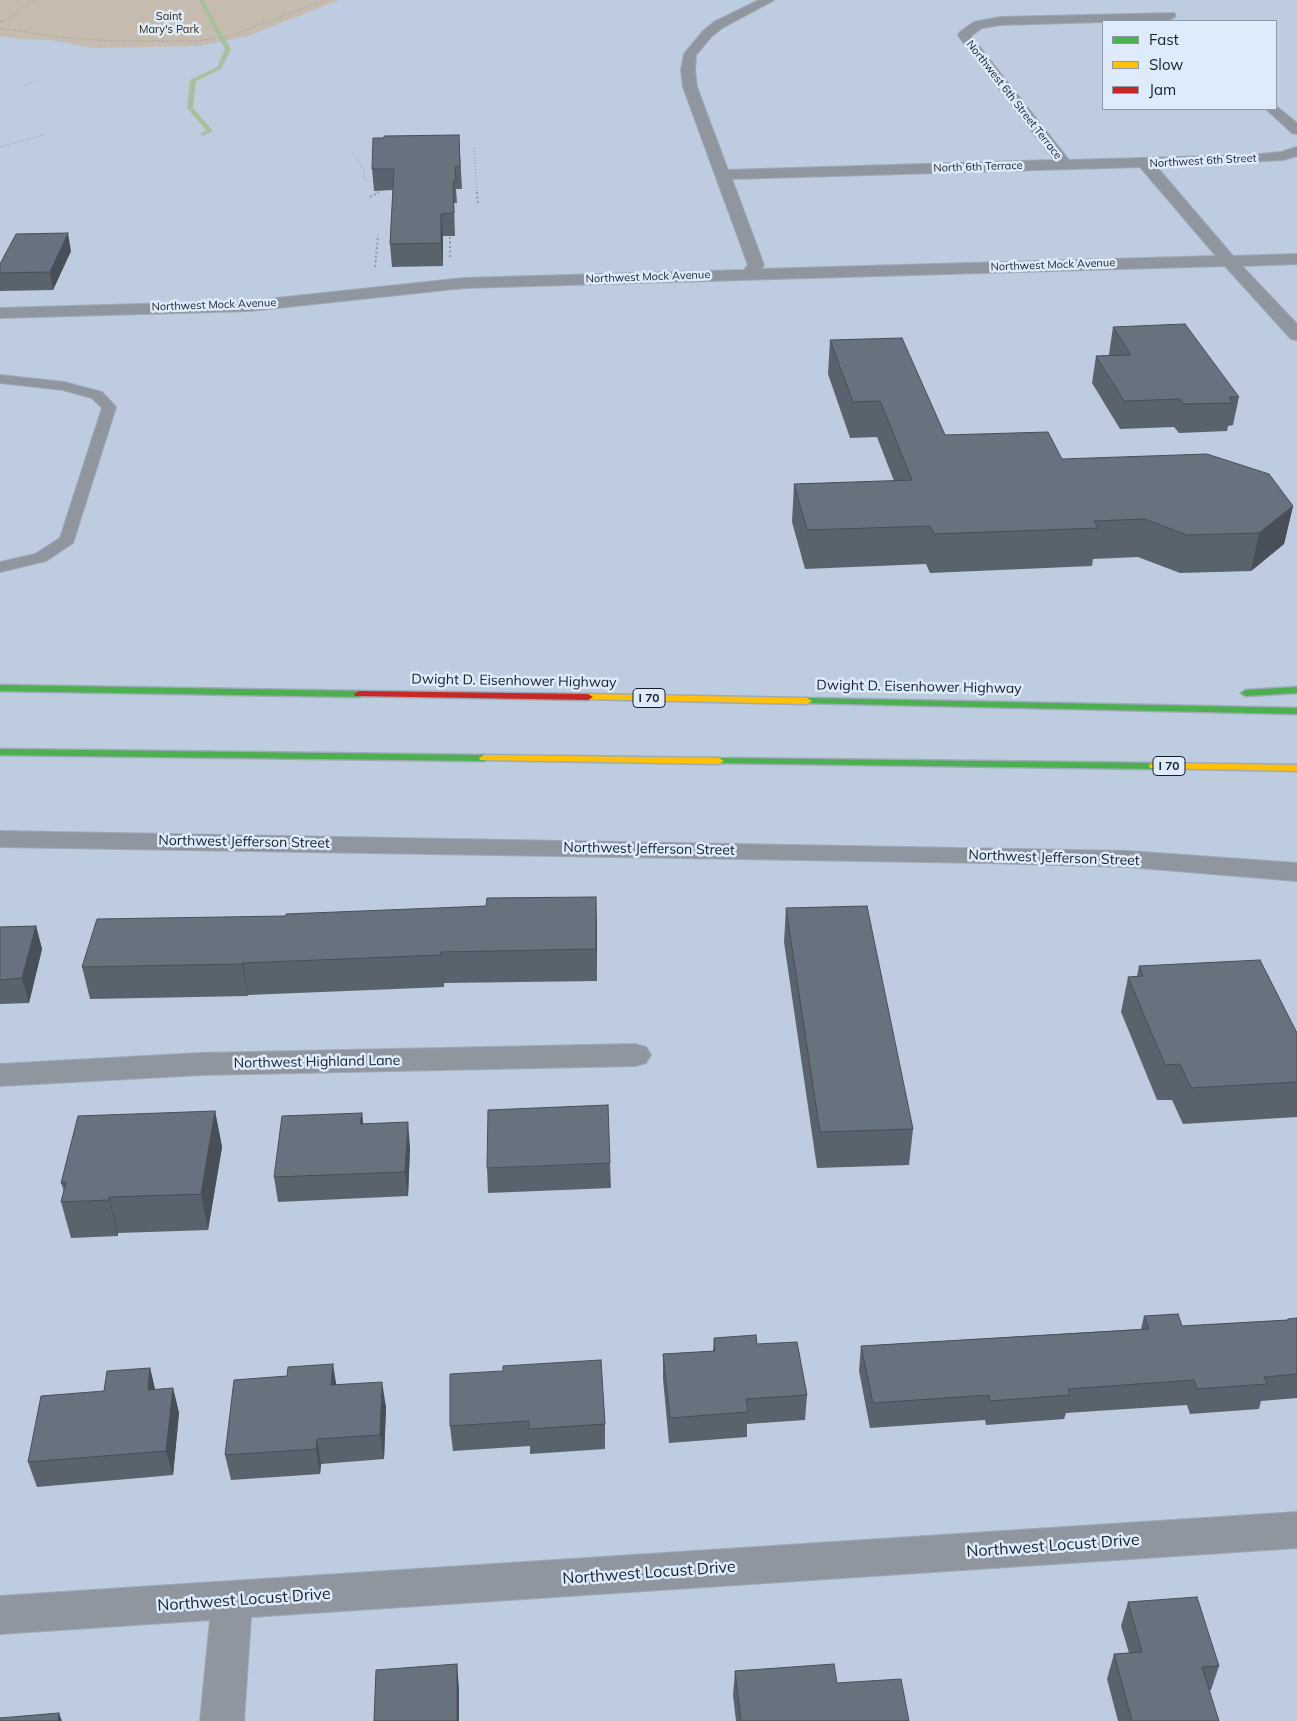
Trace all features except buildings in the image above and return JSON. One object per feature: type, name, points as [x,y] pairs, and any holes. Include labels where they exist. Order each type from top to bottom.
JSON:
[{"type":"highway","name":"Dwight D. Eisenhower Highway","points":[[0,688],[1021,704],[1297,711]]},
{"type":"highway","points":[[1238,693],[1297,690]]},
{"type":"highway","points":[[1021,704],[1169,697]]},
{"type":"highway","name":"I 70","points":[[0,752],[1297,768]]},
{"type":"highway","points":[[1040,764],[1208,779]]},
{"type":"street","points":[[750,274],[756,265],[690,87],[688,70],[690,54],[698,43],[718,25],[768,0]]},
{"type":"street","points":[[1158,5],[1173,19]]},
{"type":"street","name":"Northwest 6th Street Terrace","points":[[1065,164],[964,35],[978,25],[1000,21],[1173,19]]},
{"type":"street","points":[[1274,110],[1297,130]]},
{"type":"street","name":"Northwest 6th Street","points":[[1145,163],[1250,159],[1283,156],[1297,151]]},
{"type":"street","name":"North 6th Terrace","points":[[723,175],[1145,163]]},
{"type":"street","name":"Northwest 6th Street","points":[[1145,163],[1229,261]]},
{"type":"street","name":"Northwest Mock Avenue","points":[[0,312],[250,306],[464,283],[1297,259]]},
{"type":"street","points":[[1229,261],[1297,335]]},
{"type":"street","name":"Northwest Jefferson Street","points":[[0,839],[977,855],[1128,859],[1297,872]]},
{"type":"street","name":"Northwest Highland Lane","points":[[0,1075],[201,1064],[635,1055]]},
{"type":"street","name":"Northwest Locust Drive","points":[[0,1614],[1297,1530]]},
{"type":"street","points":[[222,1721],[232,1600]]},
{"type":"lane","points":[[0,379],[64,386],[97,396],[109,407],[66,540],[40,558],[0,567]]},
{"type":"path","points":[[0,22],[10,19],[33,0]]},
{"type":"path","points":[[0,28],[59,37],[110,41],[163,42],[204,40],[242,32],[324,0]]},
{"type":"path","points":[[169,26],[179,29],[173,32],[165,33],[154,31],[155,29],[169,26]]},
{"type":"path","points":[[163,42],[165,33]]},
{"type":"path","points":[[25,85],[35,81]]},
{"type":"path","points":[[1,146],[46,134]]},
{"type":"path","points":[[474,148],[478,205]]},
{"type":"path","points":[[353,153],[364,169],[364,179],[378,183],[380,187]]},
{"type":"path","points":[[370,198],[380,191]]},
{"type":"green space","name":"Saint Mary's Park","points":[[0,0],[339,0],[248,36],[199,46],[92,48],[52,40],[0,36]]},
{"type":"waterway","points":[[201,0],[228,49],[219,68],[193,80],[190,108],[210,131],[203,134]]},
{"type":"traffic: fast","points":[[0,688],[359,694]]},
{"type":"traffic: fast","points":[[1246,693],[1297,690]]},
{"type":"traffic: fast","points":[[807,701],[1297,711]]},
{"type":"traffic: fast","points":[[0,752],[484,758]]},
{"type":"traffic: fast","points":[[719,761],[1154,766]]},
{"type":"traffic: slow","points":[[588,697],[807,701]]},
{"type":"traffic: slow","points":[[484,758],[719,761]]},
{"type":"traffic: slow","points":[[1154,766],[1297,768]]},
{"type":"traffic: jam","points":[[359,694],[588,697]]}]
